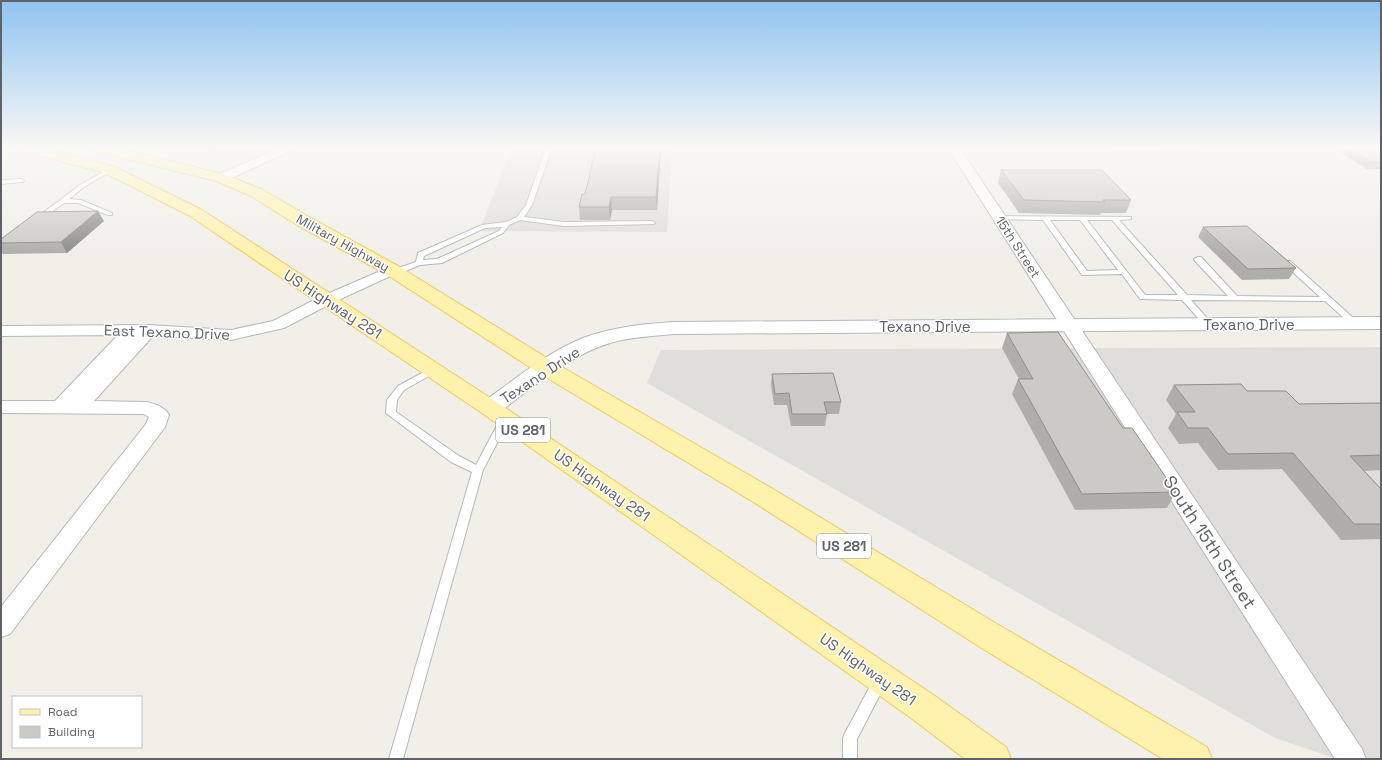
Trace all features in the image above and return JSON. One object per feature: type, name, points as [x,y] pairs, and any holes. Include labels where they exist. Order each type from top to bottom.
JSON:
[{"type":"main road","name":"US Highway 281","points":[[136,183],[196,214],[433,370],[882,678],[994,759]]},
{"type":"main road","name":"Military Highway","points":[[234,183],[257,193],[394,271],[547,368]]},
{"type":"main road","name":"US 281","points":[[547,368],[764,496],[990,637],[1140,726],[1213,759]]},
{"type":"main road","points":[[1140,726],[1195,759]]},
{"type":"street","name":"15th Street","points":[[976,183],[1068,325]]},
{"type":"street","name":"East Texano Drive","points":[[1,331],[140,330],[231,335],[278,325],[326,300],[394,271]]},
{"type":"street","name":"Texano Drive","points":[[497,413],[547,368],[580,348],[611,336],[642,330],[674,328],[1381,323]]},
{"type":"street","name":"South 15th Street","points":[[1068,325],[1352,759]]},
{"type":"street","points":[[69,407],[140,330]]},
{"type":"street","points":[[1,408],[147,408],[160,415],[155,427],[1,626]]},
{"type":"lane","points":[[30,225],[86,183]]},
{"type":"lane","points":[[419,263],[421,255],[435,248],[484,226],[507,224],[519,218],[529,205],[537,183]]},
{"type":"lane","points":[[62,201],[80,201],[110,214]]},
{"type":"lane","points":[[519,218],[564,224],[652,223]]},
{"type":"lane","points":[[999,218],[1129,218]]},
{"type":"lane","points":[[1045,218],[1085,272],[1124,272]]},
{"type":"lane","points":[[1082,218],[1143,298],[1326,299]]},
{"type":"lane","points":[[1114,218],[1208,324]]},
{"type":"lane","points":[[394,271],[419,263],[439,261],[501,232],[507,224]]},
{"type":"lane","points":[[1282,258],[1326,299],[1356,324]]},
{"type":"lane","points":[[1198,259],[1235,298]]},
{"type":"lane","points":[[433,370],[401,388],[392,400],[391,412],[455,459],[478,470]]},
{"type":"lane","points":[[396,759],[478,470],[497,413]]},
{"type":"lane","points":[[850,759],[850,738],[882,678]]},
{"type":"shaded area","points":[[498,183],[670,183],[667,232],[479,231]]},
{"type":"shaded area","points":[[1381,347],[1381,759],[1337,759],[1275,738],[647,383],[661,350]]},
{"type":"building","points":[[588,183],[657,183],[656,197],[611,197],[609,207],[579,207],[582,194],[585,194]]},
{"type":"building","points":[[1011,183],[1115,183],[1131,200],[1103,200],[1105,202],[1024,200]]},
{"type":"building","points":[[98,211],[61,242],[1,243],[1,239],[37,212]]},
{"type":"building","points":[[1247,226],[1296,268],[1248,269],[1203,227]]},
{"type":"building","points":[[1058,332],[1123,428],[1132,428],[1176,492],[1082,494],[1018,379],[1033,379],[1007,333]]},
{"type":"building","points":[[833,373],[841,402],[824,402],[827,414],[792,414],[789,393],[775,394],[772,374]]},
{"type":"building","points":[[1241,384],[1247,391],[1286,391],[1299,404],[1381,403],[1381,455],[1350,456],[1381,489],[1381,524],[1354,524],[1293,453],[1228,454],[1208,428],[1188,428],[1177,412],[1195,412],[1174,385]]}]
